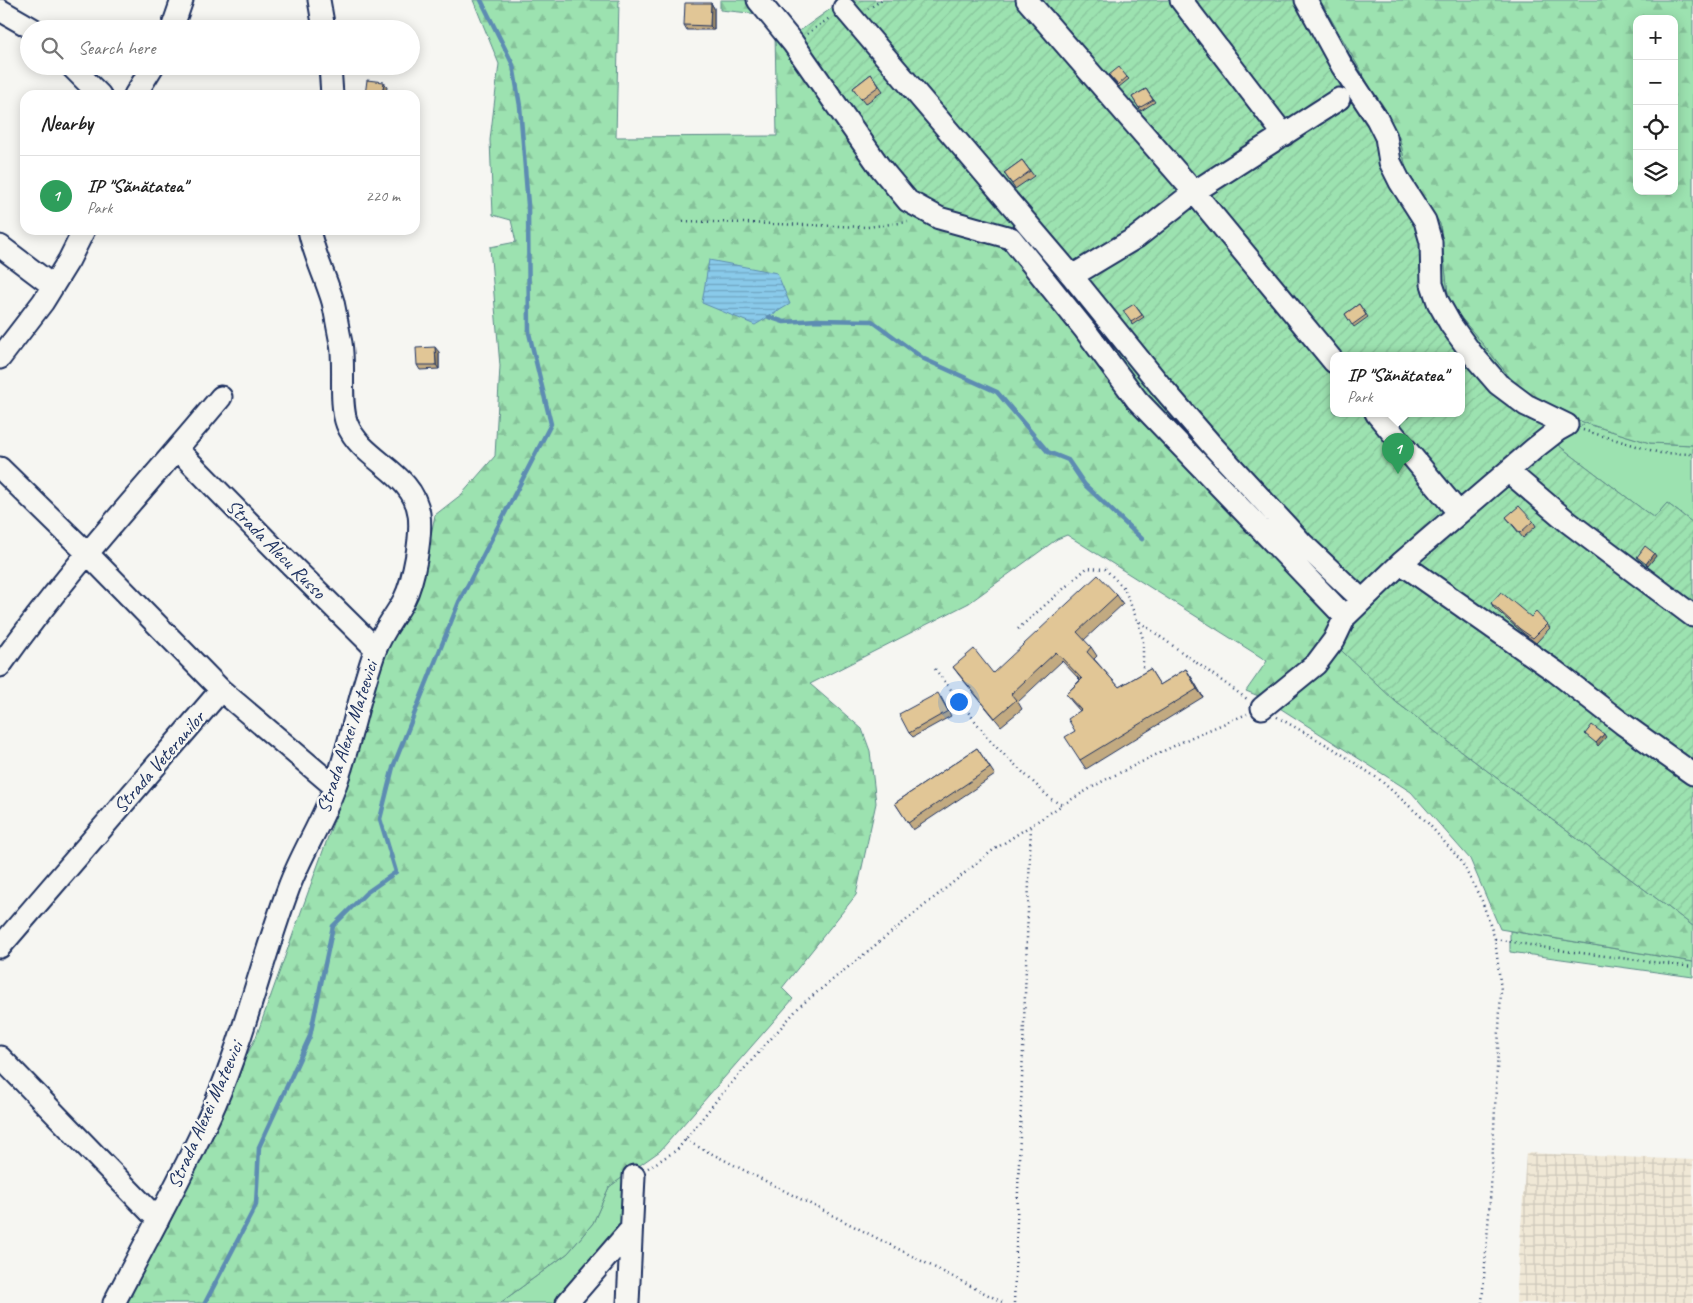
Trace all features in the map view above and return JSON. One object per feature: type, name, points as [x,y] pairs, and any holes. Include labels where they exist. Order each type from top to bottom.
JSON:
[{"type":"street","points":[[175,20],[182,0]]},
{"type":"street","points":[[319,0],[322,20]]},
{"type":"street","points":[[758,0],[793,44],[879,166],[908,201],[939,218],[1011,238],[1085,330],[1137,400],[1345,616]]},
{"type":"street","points":[[1027,0],[1194,192],[1330,357]]},
{"type":"street","points":[[1181,0],[1284,135]]},
{"type":"street","points":[[1306,0],[1342,66],[1377,119],[1386,138],[1390,162],[1400,182],[1425,221],[1430,242],[1432,284],[1438,302],[1451,325],[1472,354],[1498,384],[1526,405],[1567,426]]},
{"type":"street","points":[[844,8],[1072,276],[1204,436],[1302,543],[1362,600]]},
{"type":"street","points":[[0,10],[20,22]]},
{"type":"street","points":[[80,75],[95,90]]},
{"type":"street","points":[[138,90],[147,75]]},
{"type":"street","points":[[331,75],[332,90]]},
{"type":"street","points":[[1072,276],[1137,237],[1194,192],[1339,99]]},
{"type":"street","points":[[0,358],[43,302],[81,235]]},
{"type":"street","name":"Strada Alexei Mateevici","points":[[114,1303],[178,1182],[215,1104],[238,1042],[287,892],[299,862],[323,816],[335,787],[375,648],[404,600],[412,581],[420,516],[410,490],[366,450],[347,425],[344,412],[340,339],[332,301],[310,235]]},
{"type":"street","points":[[0,246],[53,286]]},
{"type":"street","points":[[0,666],[88,554],[221,397]]},
{"type":"street","points":[[1379,417],[1458,512]]},
{"type":"street","points":[[1262,708],[1316,664],[1334,640],[1345,616],[1401,563],[1458,512],[1509,472],[1535,448],[1558,430],[1567,426]]},
{"type":"street","name":"Strada Alecu Russo","points":[[178,450],[375,648]]},
{"type":"street","points":[[0,468],[88,554],[221,690],[335,787]]},
{"type":"street","points":[[1509,472],[1568,522],[1693,616]]},
{"type":"street","points":[[1401,563],[1556,672],[1630,729],[1693,774]]},
{"type":"street","name":"Strada Veteranilor","points":[[0,947],[221,690]]},
{"type":"street","points":[[0,1057],[158,1220]]},
{"type":"street","points":[[628,1303],[634,1176]]},
{"type":"street","points":[[567,1303],[631,1229]]},
{"type":"path","points":[[793,44],[844,8]]},
{"type":"path","points":[[683,221],[867,227],[912,222]]},
{"type":"path","points":[[1567,426],[1660,453],[1693,454]]},
{"type":"path","points":[[1018,629],[1087,568],[1105,569],[1124,588],[1137,620],[1143,639],[1143,668]]},
{"type":"path","points":[[1137,620],[1242,696],[1334,749],[1380,780],[1426,821],[1461,861],[1482,901],[1495,939],[1502,990],[1491,1187],[1482,1303]]},
{"type":"path","points":[[935,668],[992,742],[1051,799],[1062,805]]},
{"type":"path","points":[[634,1176],[677,1150],[720,1096],[800,1006],[992,851],[1062,805],[1104,781],[1192,737],[1262,708]]},
{"type":"path","points":[[1014,1303],[1031,826]]},
{"type":"path","points":[[1495,939],[1565,951],[1693,967]]},
{"type":"path","points":[[685,1140],[1004,1303]]},
{"type":"shaded area","points":[[1526,1153],[1693,1160],[1693,1303],[1516,1303]]},
{"type":"green space","points":[[473,0],[619,0],[616,137],[777,136],[775,33],[985,239],[1026,261],[1336,614],[1327,637],[1307,662],[1261,697],[1246,691],[1267,661],[1067,535],[1057,539],[969,603],[810,684],[862,729],[870,751],[876,803],[856,895],[782,988],[793,999],[660,1151],[609,1187],[593,1223],[568,1253],[500,1303],[122,1303],[256,1037],[346,787],[376,678],[425,565],[435,515],[462,494],[495,456],[500,366],[490,247],[516,242],[511,220],[493,215],[490,140],[499,64]]},
{"type":"green space","points":[[720,0],[749,0],[759,14],[720,10]]},
{"type":"green space","points":[[843,0],[1320,0],[1400,140],[1406,169],[1440,224],[1449,303],[1526,397],[1585,423],[1558,445],[1654,518],[1667,503],[1693,523],[1693,926],[1396,702],[1327,637],[1336,614],[1026,261],[985,239],[934,224],[794,35]]},
{"type":"green space","points":[[1320,0],[1693,0],[1693,445],[1650,443],[1585,423],[1526,397],[1449,303],[1440,224],[1406,169],[1400,139]]},
{"type":"green space","points":[[1585,423],[1650,443],[1693,445],[1693,523],[1667,503],[1654,518],[1558,445]]},
{"type":"green space","points":[[1340,648],[1396,702],[1693,926],[1693,962],[1500,929],[1470,859],[1411,792],[1275,705]]},
{"type":"green space","points":[[1510,931],[1693,962],[1693,977],[1510,952]]},
{"type":"green space","points":[[624,1176],[622,1226],[555,1303],[500,1303],[568,1253],[593,1223],[609,1187]]},
{"type":"water","points":[[709,260],[777,273],[790,304],[755,325],[702,303]]},
{"type":"building","points":[[685,3],[711,3],[710,26],[684,25]]},
{"type":"building","points":[[1119,67],[1127,77],[1118,85],[1109,75]]},
{"type":"building","points":[[871,74],[879,86],[861,99],[853,88]]},
{"type":"building","points":[[367,80],[384,82],[383,90],[366,90]]},
{"type":"building","points":[[1146,89],[1153,100],[1139,108],[1132,97]]},
{"type":"building","points":[[1022,160],[1030,171],[1012,184],[1004,173]]},
{"type":"building","points":[[1134,304],[1142,315],[1131,322],[1123,311]]},
{"type":"building","points":[[1359,304],[1366,315],[1352,325],[1345,314]]},
{"type":"building","points":[[435,347],[436,365],[417,365],[416,348]]},
{"type":"building","points":[[1519,506],[1533,521],[1520,533],[1506,517]]},
{"type":"building","points":[[1645,546],[1654,553],[1646,564],[1637,557]]},
{"type":"building","points":[[1098,575],[1117,595],[1077,632],[1091,647],[1087,652],[1119,687],[1150,669],[1160,685],[1186,669],[1197,689],[1080,760],[1065,737],[1075,731],[1068,719],[1081,710],[1066,694],[1082,679],[1056,652],[1011,694],[1016,700],[995,718],[953,667],[974,649],[993,673]]},
{"type":"building","points":[[1501,592],[1531,617],[1536,612],[1547,624],[1533,638],[1491,603]]},
{"type":"building","points":[[938,693],[948,711],[909,733],[899,714]]},
{"type":"building","points":[[1592,725],[1604,734],[1596,743],[1585,734]]},
{"type":"building","points":[[977,748],[990,768],[908,823],[895,803]]},
{"type":"waterway","points":[[205,1303],[256,1205],[259,1147],[310,1036],[333,926],[366,893],[396,872],[380,819],[393,767],[459,602],[551,424],[529,333],[528,205],[520,106],[513,65],[481,0]]},
{"type":"waterway","points":[[769,317],[784,322],[817,320],[872,321],[924,359],[997,392],[1048,452],[1068,460],[1085,485],[1142,539]]},
{"type":"place","name":"IP \"Sănătatea\"","points":[[1398,474]]}]
